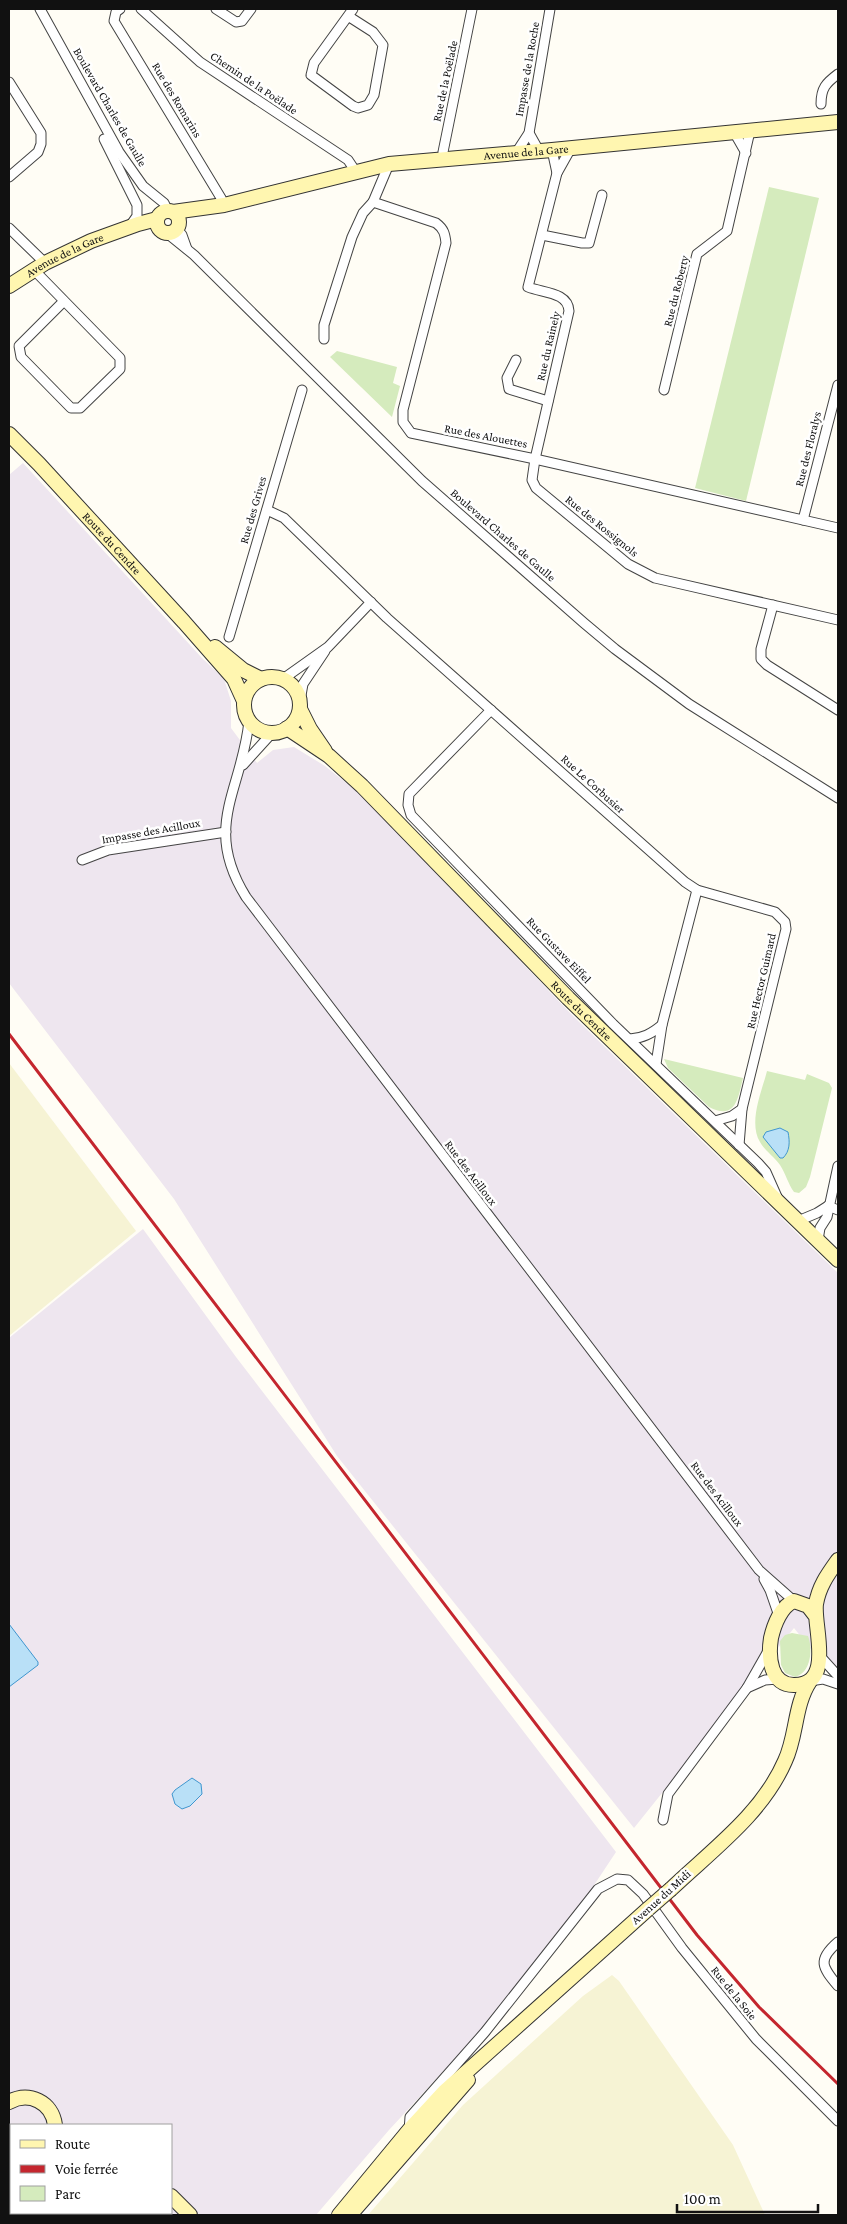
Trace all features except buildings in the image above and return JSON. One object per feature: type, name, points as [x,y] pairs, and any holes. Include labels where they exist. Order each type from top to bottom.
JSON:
[{"type":"main road","name":"Avenue de la Gare","points":[[9,286],[40,267],[91,241],[124,230],[169,223],[220,206],[389,164],[838,122]]},
{"type":"main road","name":"Route du Cendre","points":[[9,426],[39,464]]},
{"type":"main road","name":"Route du Cendre","points":[[9,434],[39,464],[184,622],[234,679],[244,701]]},
{"type":"main road","name":"Route du Cendre","points":[[184,622],[243,670],[262,678]]},
{"type":"main road","points":[[272,676],[283,678],[294,688],[300,705],[294,722],[287,728],[272,733],[262,731],[249,721],[244,701],[250,688],[262,678],[272,676]]},
{"type":"main road","name":"Route du Cendre","points":[[300,705],[310,729],[329,756]]},
{"type":"main road","name":"Route du Cendre","points":[[287,728],[329,756],[362,786],[588,1018],[838,1260]]},
{"type":"main road","points":[[821,1584],[815,1615],[819,1635],[818,1665],[810,1681],[793,1685],[780,1680],[771,1665],[770,1646],[779,1616],[786,1606],[821,1584],[838,1560]]},
{"type":"main road","points":[[794,1601],[808,1606],[815,1615]]},
{"type":"main road","name":"Avenue du Midi","points":[[780,1680],[792,1701],[794,1730]]},
{"type":"main road","name":"Avenue du Midi","points":[[339,2215],[410,2129],[444,2092],[500,2044],[748,1817],[778,1777],[787,1758],[804,1691],[810,1681]]},
{"type":"main road","name":"Avenue du Midi","points":[[350,2215],[500,2044]]},
{"type":"main road","points":[[9,2102],[23,2097],[33,2098],[42,2102],[50,2109],[56,2123]]},
{"type":"main road","points":[[172,2197],[190,2215]]},
{"type":"street","name":"Boulevard Charles de Gaulle","points":[[40,9],[120,152],[143,186],[164,203],[169,223],[182,235],[187,249],[422,480],[584,623],[615,649],[689,704],[838,798]]},
{"type":"street","name":"Rue des Romarins","points":[[120,9],[116,12],[114,21],[218,192],[220,206]]},
{"type":"street","name":"Chemin de la Poëlade","points":[[141,9],[200,62],[348,160],[356,172]]},
{"type":"street","points":[[216,9],[236,22],[242,21],[251,9]]},
{"type":"street","name":"Rue de la Poëlade","points":[[443,159],[472,9]]},
{"type":"street","name":"Impasse de la Roche","points":[[516,153],[528,133],[550,9]]},
{"type":"street","points":[[351,12],[373,32],[383,45],[374,95],[368,105],[363,107],[353,106],[311,75],[314,63],[351,12]]},
{"type":"street","points":[[821,104],[821,92],[826,84],[838,74]]},
{"type":"street","points":[[9,82],[41,133],[41,144],[38,152],[9,177]]},
{"type":"street","name":"Rue du Roberty","points":[[664,390],[697,254],[727,231],[750,131]]},
{"type":"street","points":[[734,132],[746,153]]},
{"type":"street","name":"Impasse de la Roche","points":[[528,133],[545,150]]},
{"type":"street","name":"Boulevard Charles de Gaulle","points":[[104,140],[137,205],[137,216],[124,230]]},
{"type":"street","name":"Rue du Rainely","points":[[535,459],[569,305],[562,298],[528,287],[557,173],[571,148]]},
{"type":"street","name":"Rue du Rainely","points":[[545,150],[557,173]]},
{"type":"street","points":[[324,339],[324,325],[352,236],[363,213],[373,202],[389,164]]},
{"type":"street","points":[[542,235],[589,243],[602,195]]},
{"type":"street","name":"Rue des Alouettes","points":[[373,202],[436,224],[442,227],[445,235],[446,243],[403,410],[402,417],[406,428],[411,433],[535,459],[838,528]]},
{"type":"street","points":[[9,228],[64,301],[120,358],[120,369],[80,408],[71,408],[21,357],[20,346],[64,301]]},
{"type":"street","name":"Rue du Rainely","points":[[516,360],[506,378],[509,389],[548,402]]},
{"type":"street","name":"Rue des Floralys","points":[[803,520],[838,384]]},
{"type":"street","name":"Rue des Grives","points":[[229,637],[302,390]]},
{"type":"street","name":"Rue des Rossignols","points":[[535,459],[532,480],[536,488],[628,564],[655,578],[838,620]]},
{"type":"street","name":"Rue Le Corbusier","points":[[267,510],[284,518],[371,602],[696,890]]},
{"type":"street","points":[[300,705],[303,684],[328,647],[371,602]]},
{"type":"street","points":[[773,605],[762,649],[762,660],[838,710]]},
{"type":"street","points":[[283,678],[328,647]]},
{"type":"street","name":"Rue Gustave Eiffel","points":[[491,710],[409,794],[408,806],[412,815],[630,1039],[766,1172],[780,1204]]},
{"type":"street","name":"Rue des Acilloux","points":[[249,721],[247,742],[230,798],[226,832],[229,859],[238,884],[246,898],[759,1570],[770,1590],[779,1616]]},
{"type":"street","name":"Rue des Acilloux","points":[[240,769],[257,747],[272,733]]},
{"type":"street","name":"Impasse des Acilloux","points":[[82,860],[108,850],[226,832]]},
{"type":"street","points":[[656,1064],[662,1025],[696,890]]},
{"type":"street","name":"Rue Hector Guimard","points":[[696,890],[775,912],[785,922],[786,929],[742,1109]]},
{"type":"street","points":[[630,1039],[641,1039],[662,1025]]},
{"type":"street","points":[[715,1121],[732,1116],[742,1109]]},
{"type":"street","points":[[739,1145],[742,1109]]},
{"type":"street","points":[[818,1240],[820,1228],[827,1217],[838,1166]]},
{"type":"street","points":[[828,1206],[838,1210]]},
{"type":"street","points":[[798,1221],[828,1206]]},
{"type":"street","name":"Rue des Acilloux","points":[[759,1570],[794,1601]]},
{"type":"street","points":[[663,1820],[668,1794],[747,1688],[770,1646]]},
{"type":"street","points":[[819,1655],[838,1676]]},
{"type":"street","points":[[810,1681],[823,1679],[838,1684]]},
{"type":"street","points":[[747,1688],[765,1680],[780,1680]]},
{"type":"street","name":"Rue de la Soie","points":[[410,2129],[410,2117],[485,2032],[598,1889],[617,1879],[628,1880],[643,1894],[682,1948],[756,2039],[838,2121]]},
{"type":"street","points":[[838,1942],[827,1952],[823,1961],[824,1969],[838,1986]]},
{"type":"street","points":[[365,2199],[376,2178],[409,2138],[410,2129]]},
{"type":"shaded area","points":[[23,463],[202,658],[224,679],[231,701],[231,728],[257,763],[273,750],[294,747],[325,766],[359,793],[572,1015],[838,1273],[838,1683],[794,1628],[634,1828],[337,1456],[174,1199],[9,983],[9,475]]},
{"type":"shaded area","points":[[9,1063],[136,1231],[9,1336]]},
{"type":"shaded area","points":[[143,1229],[236,1357],[616,1852],[567,1926],[488,2023],[389,2130],[316,2215],[9,2215],[9,1338]]},
{"type":"shaded area","points":[[612,1975],[619,1981],[733,2145],[765,2215],[368,2215],[463,2105],[583,1996]]},
{"type":"green space","points":[[769,187],[819,198],[746,501],[695,488]]},
{"type":"green space","points":[[337,351],[397,367],[393,383],[400,386],[392,417],[330,357]]},
{"type":"green space","points":[[664,1059],[743,1078],[734,1105],[725,1111],[718,1111],[709,1107],[668,1068]]},
{"type":"green space","points":[[767,1071],[805,1080],[807,1074],[829,1083],[832,1088],[810,1177],[806,1187],[799,1193],[794,1192],[780,1165],[762,1145],[757,1134],[755,1125],[757,1106]]},
{"type":"green space","points":[[792,1633],[808,1636],[810,1641],[810,1654],[807,1666],[800,1675],[795,1677],[785,1673],[781,1665],[780,1641],[785,1635]]},
{"type":"water","points":[[780,1128],[788,1132],[789,1139],[789,1146],[783,1158],[780,1158],[763,1137],[766,1132]]},
{"type":"water","points":[[9,1624],[38,1662],[38,1665],[9,1687]]},
{"type":"water","points":[[192,1778],[201,1784],[202,1794],[190,1806],[182,1809],[175,1804],[172,1794]]},
{"type":"railway","points":[[9,1034],[697,1935],[759,2007],[838,2084]]}]
